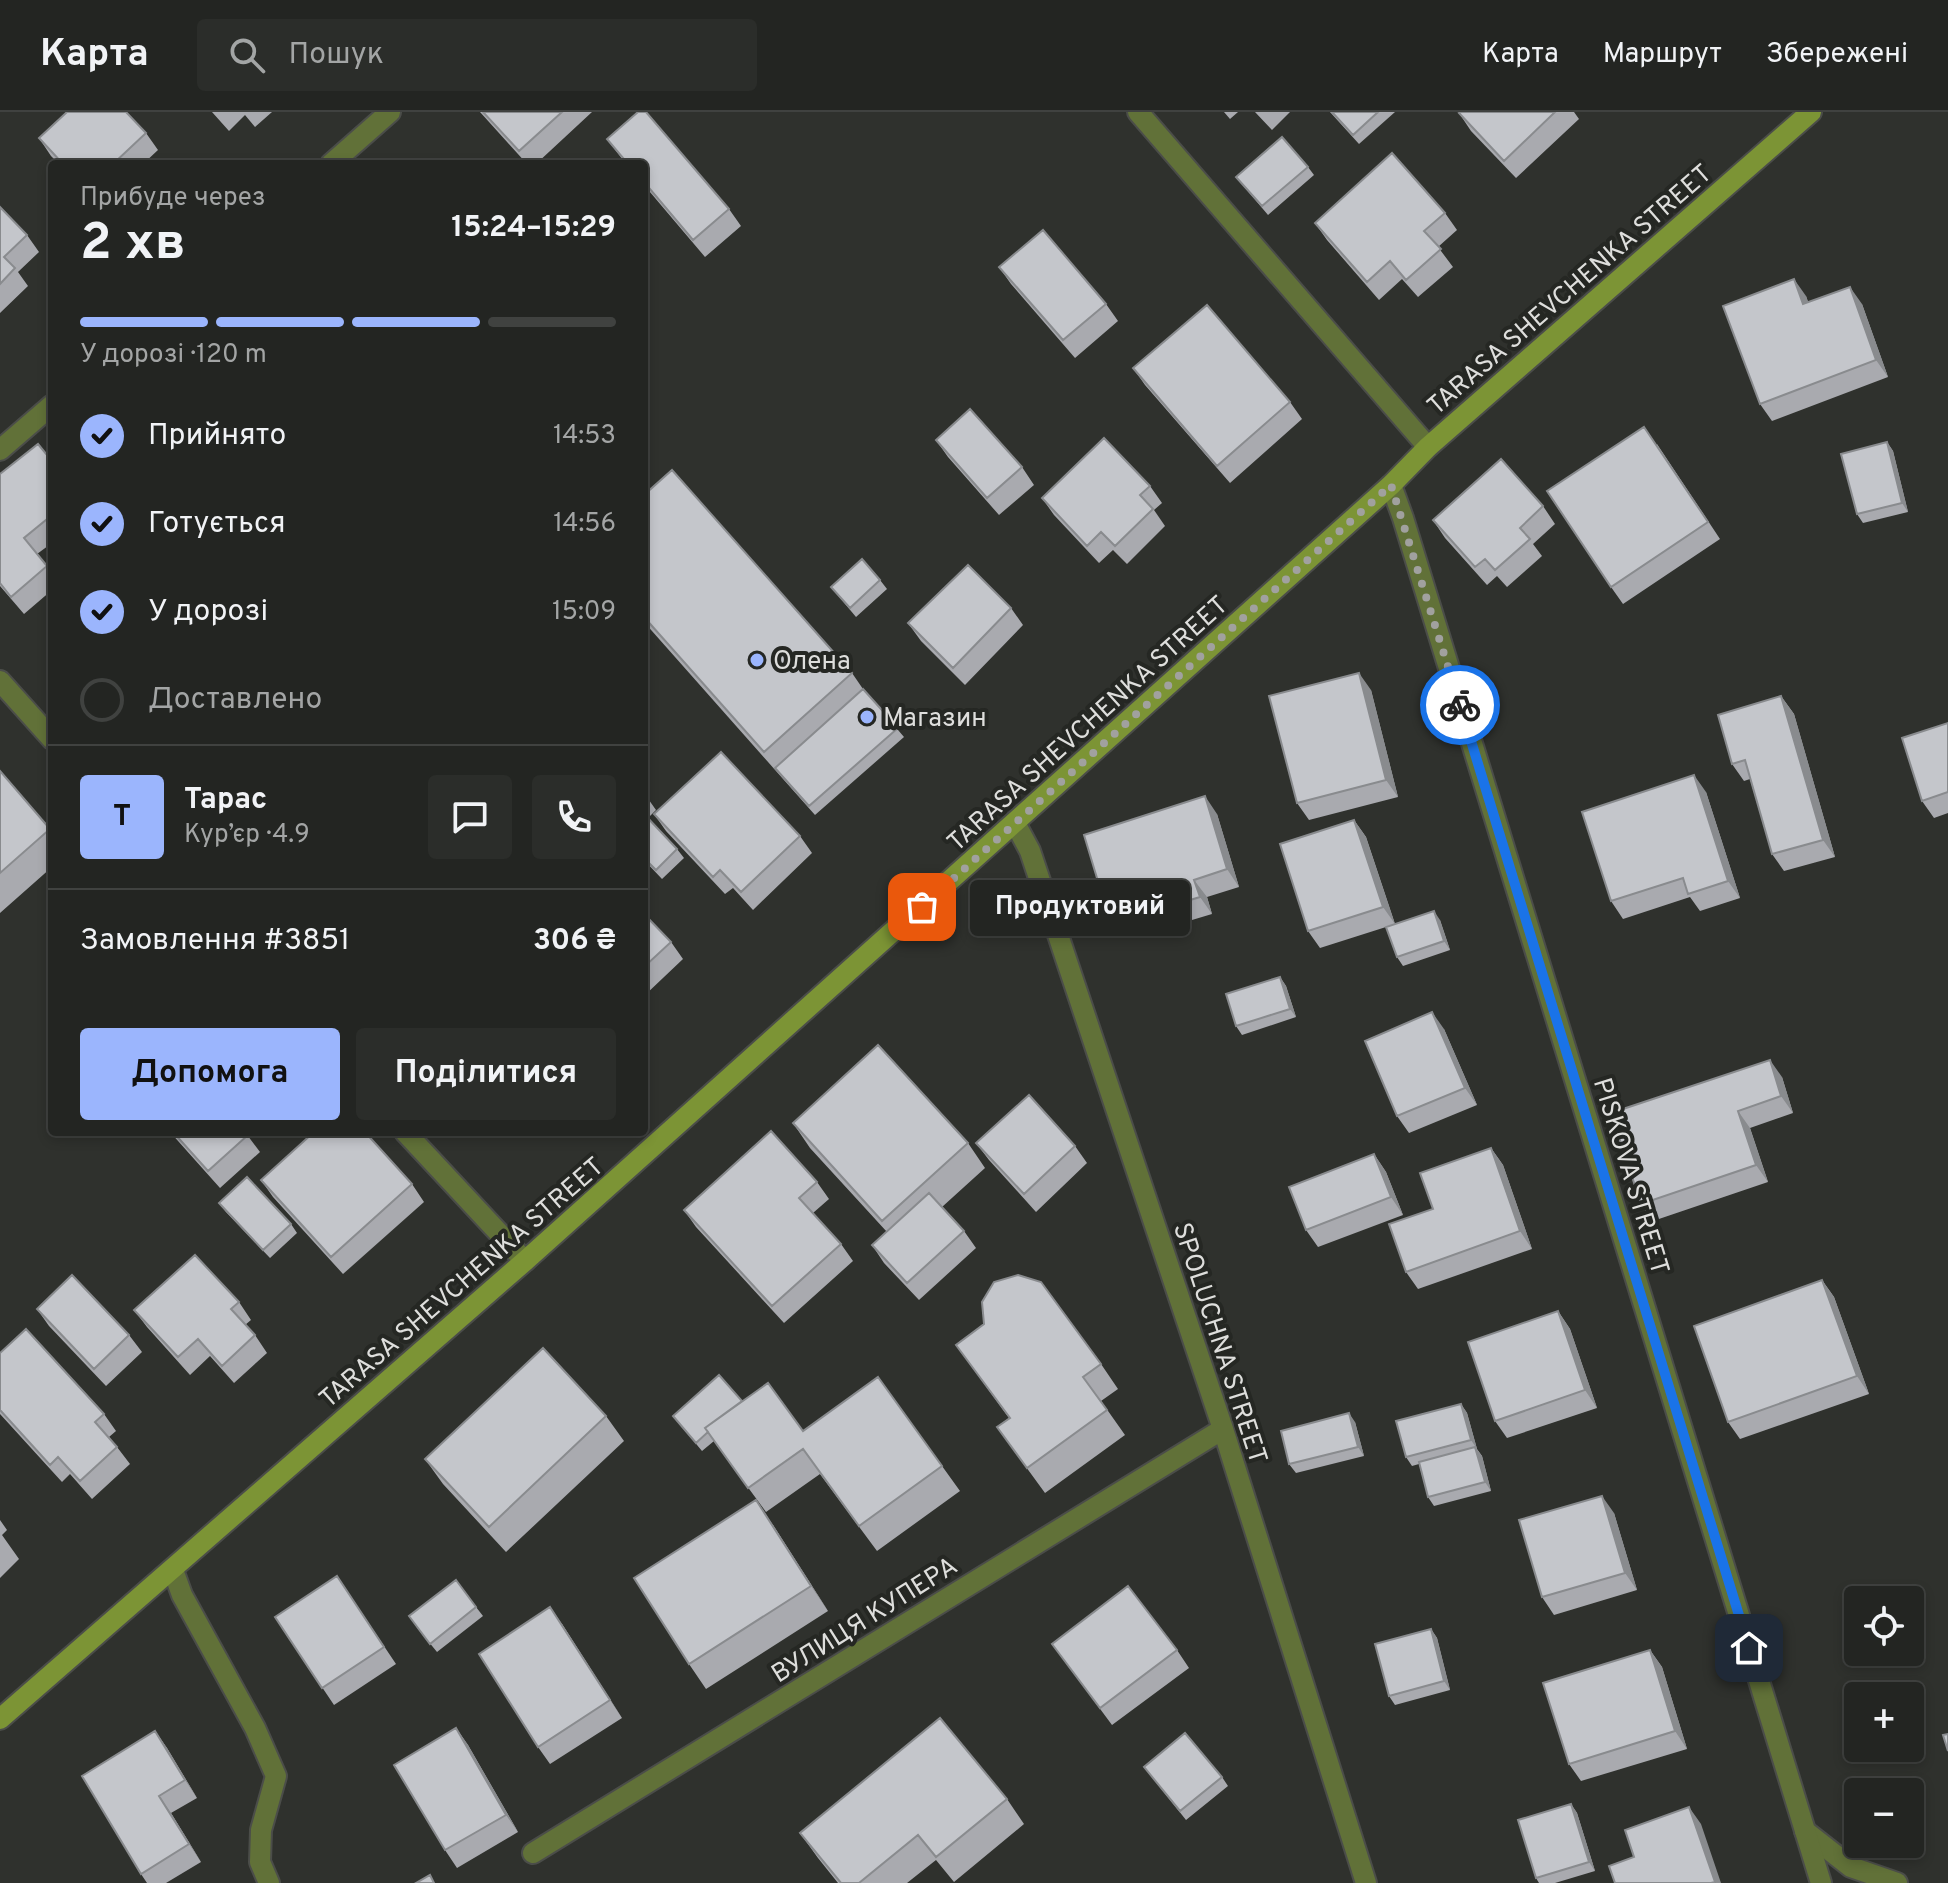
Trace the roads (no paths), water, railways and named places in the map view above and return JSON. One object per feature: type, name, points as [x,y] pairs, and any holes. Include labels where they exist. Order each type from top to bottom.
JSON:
[{"type":"street","points":[[336,160],[390,112]]},
{"type":"street","points":[[1138,112],[1428,447]]},
{"type":"street","name":"TARASA SHEVCHENKA STREET","points":[[0,1719],[525,1261],[1391,485],[1428,447],[1811,112]]},
{"type":"street","points":[[0,450],[48,408]]},
{"type":"street","name":"PISKOVA STREET","points":[[1391,485],[1413,548],[1821,1883]]},
{"type":"street","points":[[0,681],[48,735]]},
{"type":"street","name":"SPOLUCHNA STREET","points":[[1015,823],[1030,851],[1223,1429],[1366,1883]]},
{"type":"street","points":[[409,1136],[525,1261]]},
{"type":"street","name":"ВУЛИЦЯ КУПЕРА","points":[[533,1853],[1223,1429]]},
{"type":"street","points":[[173,1570],[182,1595],[255,1728],[276,1776],[261,1830],[260,1862],[269,1883]]},
{"type":"street","points":[[1805,1831],[1851,1867],[1897,1883]]},
{"type":"place","name":"Олена","points":[[757,660]]},
{"type":"place","name":"Магазин","points":[[867,717]]},
{"type":"place","name":"Продуктовий","points":[[922,907]]}]
